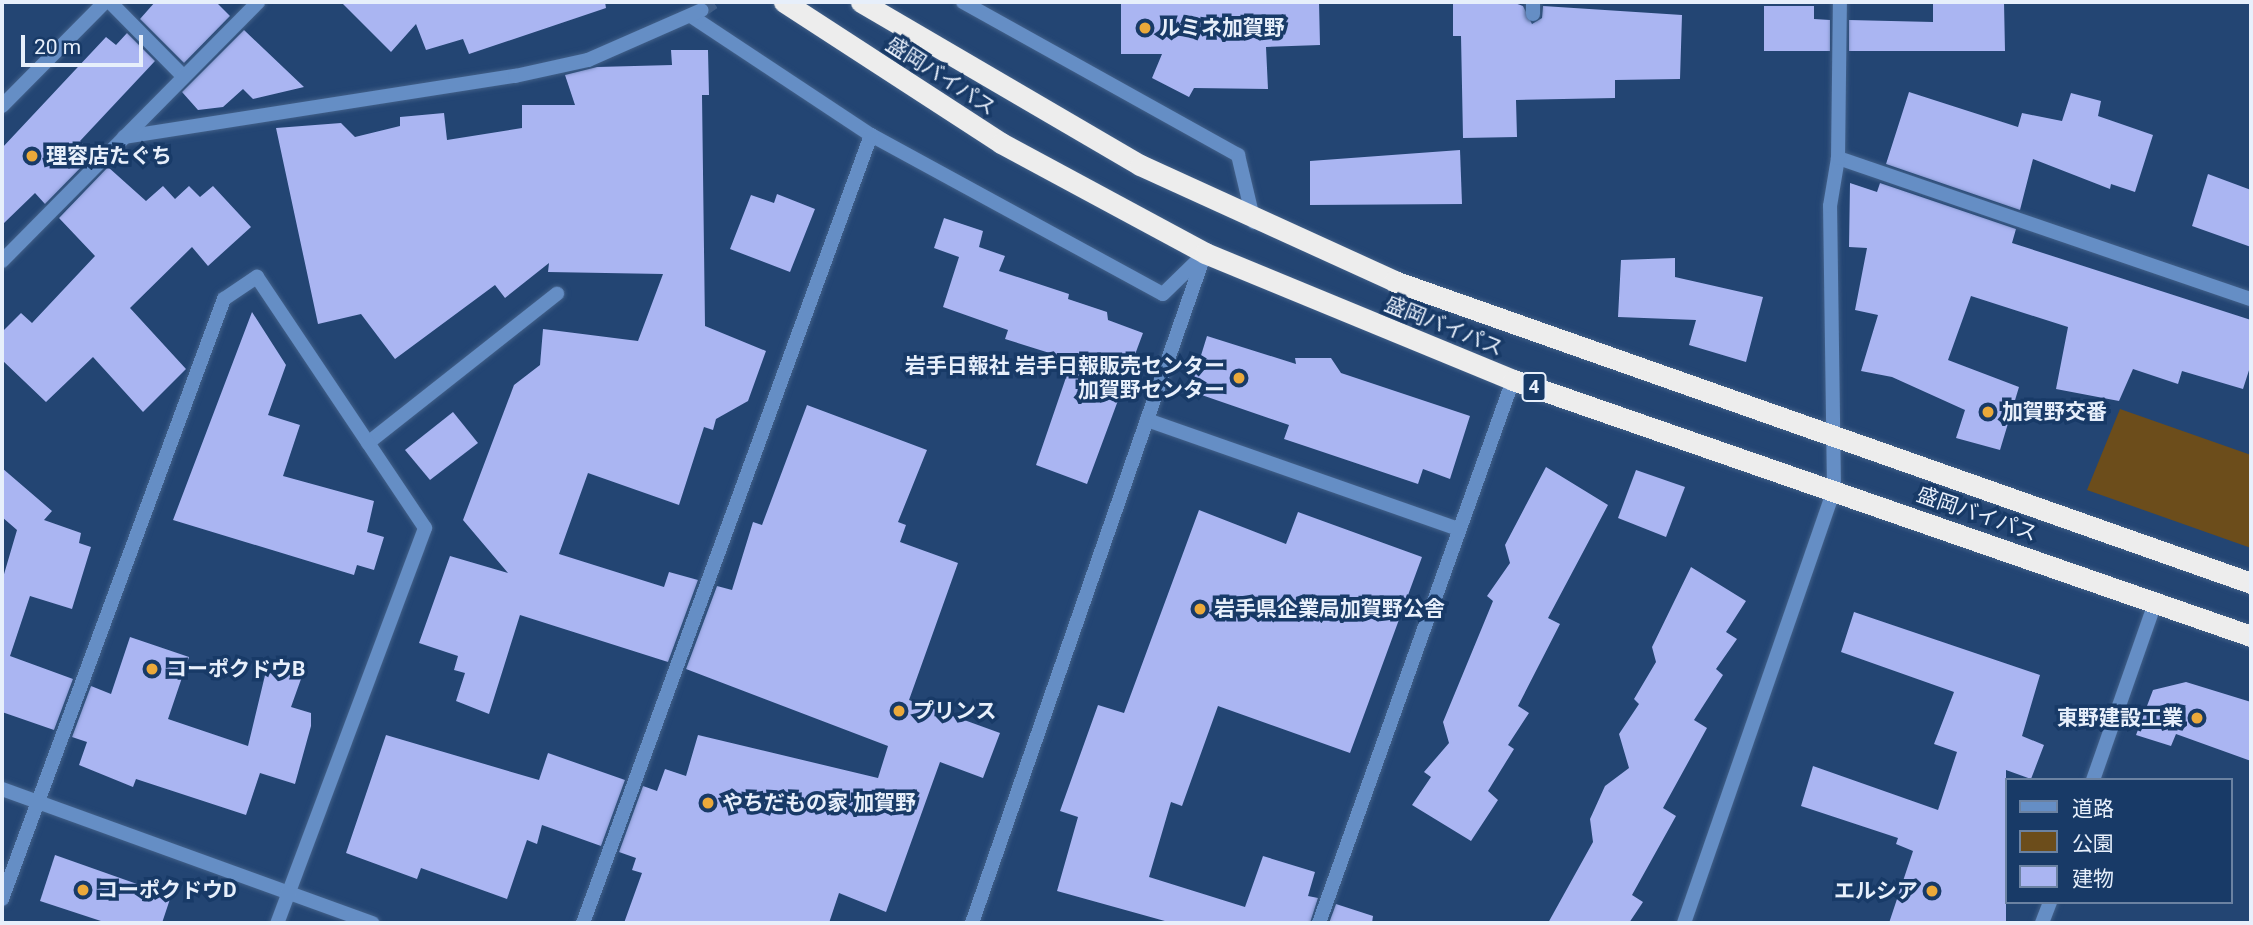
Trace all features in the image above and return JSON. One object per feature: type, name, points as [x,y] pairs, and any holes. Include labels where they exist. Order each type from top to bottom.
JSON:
[{"type":"highway","name":"盛岡バイパス","points":[[783,2],[1000,144],[1205,253],[1513,380],[1834,489],[2251,636]]},
{"type":"highway","name":"盛岡バイパス","points":[[861,2],[1140,165],[1254,222],[1394,281],[2251,583]]},
{"type":"street","points":[[2,106],[108,2],[184,77]]},
{"type":"street","points":[[2,261],[258,2]]},
{"type":"street","points":[[963,2],[1238,155],[1254,222]]},
{"type":"street","points":[[1684,923],[1834,489],[1828,436],[1829,206],[1838,158],[1840,2]]},
{"type":"street","points":[[124,137],[515,76],[588,60],[697,13],[872,135],[1163,293],[1205,253]]},
{"type":"street","points":[[583,923],[872,135]]},
{"type":"street","points":[[1838,158],[2251,299]]},
{"type":"street","points":[[972,923],[1205,253]]},
{"type":"street","points":[[2,899],[224,299],[257,277],[425,528],[277,923]]},
{"type":"street","points":[[368,443],[557,294]]},
{"type":"street","points":[[1319,923],[1513,380]]},
{"type":"street","points":[[1147,420],[1458,529]]},
{"type":"street","points":[[2094,778],[2155,603]]},
{"type":"street","points":[[2,789],[372,923]]},
{"type":"street","points":[[2042,923],[2049,904]]},
{"type":"green space","points":[[2120,409],[2251,455],[2251,548],[2087,490]]},
{"type":"building","points":[[155,2],[216,2],[230,16],[184,63],[140,19]]},
{"type":"building","points":[[341,2],[605,2],[606,8],[469,54],[463,39],[426,50],[416,24],[391,52]]},
{"type":"building","points":[[1121,2],[1319,2],[1320,45],[1266,47],[1268,89],[1194,88],[1189,97],[1152,78],[1162,54],[1121,54]]},
{"type":"building","points":[[1453,2],[1512,2],[1523,6],[1532,24],[1542,18],[1543,6],[1682,15],[1680,79],[1615,80],[1615,98],[1516,100],[1517,137],[1463,138],[1461,36],[1453,36]]},
{"type":"building","points":[[1933,2],[2004,2],[2005,51],[1849,51],[1849,20],[1933,22]]},
{"type":"building","points":[[1764,6],[1814,6],[1814,19],[1830,20],[1830,51],[1764,51]]},
{"type":"building","points":[[244,30],[304,87],[253,99],[243,89],[223,107],[198,110],[182,92]]},
{"type":"building","points":[[127,33],[155,61],[80,141],[94,154],[45,204],[35,193],[2,225],[2,148],[106,37],[116,45]]},
{"type":"building","points":[[671,50],[708,50],[709,95],[702,95],[705,326],[766,351],[748,401],[716,419],[713,430],[704,427],[679,505],[588,473],[559,554],[664,587],[669,572],[698,580],[668,662],[520,615],[489,714],[456,701],[465,673],[454,670],[458,656],[419,643],[450,556],[508,573],[463,520],[514,385],[540,365],[543,329],[638,341],[663,274],[548,272],[549,263],[505,298],[495,285],[395,359],[361,314],[318,324],[276,128],[341,123],[355,137],[400,126],[400,117],[444,113],[447,140],[522,128],[522,105],[575,105],[565,75],[597,67],[672,65]]},
{"type":"building","points":[[1909,92],[2018,127],[2022,113],[2062,121],[2071,93],[2101,101],[2098,116],[2153,135],[2135,192],[2111,184],[2110,189],[2033,159],[2020,210],[1886,164]]},
{"type":"building","points":[[1460,150],[1462,204],[1310,205],[1310,161]]},
{"type":"building","points":[[108,167],[146,201],[163,186],[175,199],[189,186],[200,197],[213,186],[251,227],[208,266],[192,247],[130,308],[186,369],[143,412],[93,357],[46,402],[2,360],[2,332],[21,313],[32,323],[95,256],[59,218]]},
{"type":"building","points":[[2208,174],[2251,190],[2251,247],[2192,226]]},
{"type":"building","points":[[1850,183],[1877,192],[1880,183],[2016,229],[2012,243],[2251,320],[2251,364],[2243,389],[2182,371],[2178,384],[2133,369],[2119,401],[2056,389],[2068,327],[1971,296],[1948,360],[2019,387],[2000,450],[1956,438],[1965,410],[1892,377],[1861,371],[1878,315],[1855,310],[1867,248],[1849,247]]},
{"type":"building","points":[[777,194],[815,209],[790,272],[730,249],[751,195],[774,203]]},
{"type":"building","points":[[944,218],[983,231],[979,247],[1005,256],[999,271],[1069,294],[1068,299],[1107,312],[1108,320],[1143,333],[1087,484],[1036,465],[1072,360],[1005,339],[1008,330],[943,307],[959,257],[934,248]]},
{"type":"building","points":[[1675,258],[1675,277],[1763,297],[1746,362],[1689,345],[1696,320],[1618,317],[1621,260]]},
{"type":"building","points":[[252,312],[286,365],[268,415],[300,425],[283,476],[374,501],[367,532],[384,537],[374,570],[357,565],[354,575],[173,520]]},
{"type":"building","points":[[1207,336],[1296,364],[1295,358],[1331,358],[1341,373],[1470,416],[1450,479],[1423,469],[1418,484],[1284,439],[1289,425],[1190,391]]},
{"type":"building","points":[[807,405],[927,450],[898,522],[906,525],[900,542],[958,563],[909,700],[1000,733],[983,778],[940,762],[886,912],[839,893],[829,923],[624,923],[642,873],[632,870],[636,858],[619,852],[643,786],[657,791],[665,769],[686,776],[698,735],[878,778],[888,746],[686,669],[717,586],[732,590],[753,522],[762,525]]},
{"type":"building","points":[[453,412],[478,443],[430,480],[405,450]]},
{"type":"building","points":[[1546,467],[1608,505],[1548,618],[1560,624],[1518,706],[1529,713],[1508,745],[1514,749],[1488,791],[1498,800],[1471,841],[1412,805],[1431,777],[1424,772],[1449,743],[1443,722],[1493,601],[1487,596],[1510,563],[1505,545]]},
{"type":"building","points":[[2,468],[52,511],[44,520],[81,533],[79,543],[91,547],[72,609],[30,596],[10,656],[73,679],[54,730],[2,712],[2,581],[17,530],[2,517]]},
{"type":"building","points":[[1636,470],[1685,487],[1666,537],[1618,518]]},
{"type":"building","points":[[1199,510],[1286,544],[1298,512],[1422,557],[1350,753],[1218,706],[1182,806],[1171,802],[1149,877],[1245,907],[1263,856],[1315,872],[1308,896],[1318,898],[1310,923],[1172,923],[1057,891],[1078,817],[1060,811],[1098,705],[1124,713]]},
{"type":"building","points":[[1691,567],[1746,601],[1726,632],[1737,639],[1716,669],[1723,675],[1694,720],[1707,728],[1663,808],[1676,816],[1632,895],[1643,902],[1629,923],[1548,923],[1593,842],[1590,819],[1605,786],[1629,768],[1619,734],[1639,704],[1634,699],[1656,662],[1652,647]]},
{"type":"building","points":[[1854,612],[2040,675],[2022,736],[2044,745],[2031,778],[2006,770],[2004,778],[2006,923],[1889,923],[1913,851],[1896,844],[1898,838],[1801,806],[1813,766],[1938,810],[1957,752],[1934,744],[1954,692],[1841,652]]},
{"type":"building","points":[[130,637],[189,657],[168,719],[248,746],[267,667],[301,679],[291,707],[311,713],[311,726],[295,784],[260,773],[246,815],[136,779],[133,787],[79,765],[87,742],[72,737],[91,686],[111,694]]},
{"type":"building","name":"東野建設工業","points":[[2186,682],[2251,702],[2251,761],[2176,734],[2171,746],[2136,735],[2153,690]]},
{"type":"building","points":[[386,735],[539,780],[548,753],[625,780],[601,846],[542,825],[537,844],[527,840],[507,899],[421,868],[417,879],[346,853]]},
{"type":"building","name":"コーポクドウD","points":[[55,855],[171,896],[162,923],[107,923],[40,901]]},
{"type":"building","points":[[1336,904],[1373,916],[1372,923],[1329,923]]},
{"type":"tunnel","points":[[702,10],[714,2]]},
{"type":"place","name":"ルミネ加賀野","points":[[1145,28]]},
{"type":"place","name":"理容店たぐち","points":[[32,156]]},
{"type":"place","name":"岩手日報社 岩手日報販売センター 加賀野センター","points":[[1239,378]]},
{"type":"place","name":"加賀野交番","points":[[1988,412]]},
{"type":"place","name":"岩手県企業局加賀野公舎","points":[[1200,609]]},
{"type":"place","name":"コーポクドウB","points":[[152,669]]},
{"type":"place","name":"プリンス","points":[[899,711]]},
{"type":"place","name":"東野建設工業","points":[[2197,718]]},
{"type":"place","name":"やちだもの家 加賀野","points":[[708,803]]},
{"type":"place","name":"コーポクドウD","points":[[83,890]]},
{"type":"place","name":"エルシア","points":[[1932,891]]}]
